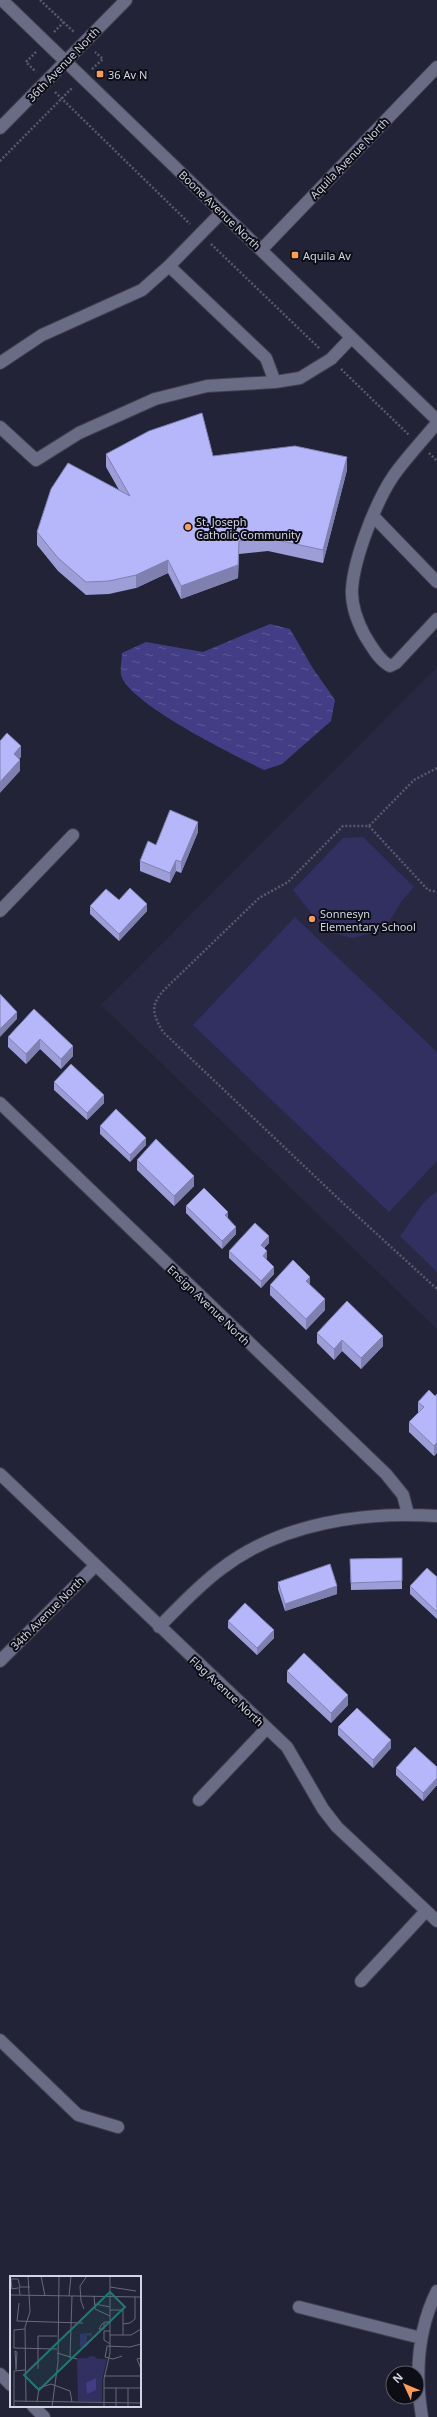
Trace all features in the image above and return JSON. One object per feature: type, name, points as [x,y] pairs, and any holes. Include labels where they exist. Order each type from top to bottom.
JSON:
[{"type":"street","name":"Boone Avenue North","points":[[2,0],[437,420]]},
{"type":"street","name":"36th Avenue North","points":[[0,128],[126,0]]},
{"type":"street","name":"Aquila Avenue North","points":[[261,250],[437,67]]},
{"type":"street","points":[[0,363],[42,335],[142,290],[169,266],[222,212]]},
{"type":"street","points":[[169,266],[266,358],[275,382]]},
{"type":"street","points":[[0,427],[36,460],[79,433],[155,399],[207,386],[275,382],[300,378],[330,359],[351,338]]},
{"type":"street","points":[[437,424],[394,475],[382,495],[358,558],[352,589],[353,607],[359,624],[368,641],[384,663],[390,666],[396,663],[437,619]]},
{"type":"street","points":[[374,517],[437,582]]},
{"type":"street","points":[[0,911],[73,835]]},
{"type":"street","name":"Ensign Avenue North","points":[[0,1103],[386,1474],[404,1495],[408,1514]]},
{"type":"street","name":"Flag Avenue North","points":[[0,1474],[159,1628],[287,1747],[323,1809],[337,1827],[437,1921]]},
{"type":"street","points":[[159,1628],[221,1568],[261,1544],[303,1529],[348,1519],[408,1514],[437,1516]]},
{"type":"street","name":"34th Avenue North","points":[[0,1661],[95,1566]]},
{"type":"street","points":[[199,1800],[267,1728]]},
{"type":"street","points":[[361,1981],[426,1911]]},
{"type":"street","points":[[0,2040],[78,2115],[118,2127]]},
{"type":"street","points":[[422,2417],[418,2389],[421,2338],[428,2309],[437,2291]]},
{"type":"street","points":[[299,2307],[421,2338]]},
{"type":"street","points":[[0,2374],[10,2384]]},
{"type":"street","points":[[34,2407],[44,2417]]},
{"type":"path","points":[[40,0],[64,22]]},
{"type":"path","points":[[0,161],[61,99],[437,461]]},
{"type":"path","points":[[437,768],[414,780],[369,826],[343,826],[288,882],[253,903],[165,989],[156,999],[153,1009],[163,1032],[343,1203],[437,1289]]},
{"type":"path","points":[[369,826],[428,890],[437,892]]},
{"type":"shaded area","name":"Sonnesyn Elementary School","points":[[437,667],[437,1329],[101,1005]]},
{"type":"shaded area","points":[[363,837],[414,887],[401,902],[387,925],[376,932],[353,938],[332,933],[322,927],[293,890],[343,838]]},
{"type":"shaded area","points":[[295,917],[437,1052],[437,1161],[389,1212],[193,1025]]},
{"type":"shaded area","points":[[437,1192],[437,1272],[400,1236],[425,1201]]},
{"type":"water","points":[[270,624],[290,629],[312,667],[335,700],[331,721],[282,764],[264,770],[185,728],[143,700],[128,687],[121,675],[122,653],[146,642],[203,652]]},
{"type":"building","name":"St. Joseph Catholic Community","points":[[202,413],[213,456],[295,446],[347,457],[323,550],[268,538],[239,541],[238,565],[181,586],[168,560],[136,575],[109,581],[86,582],[58,558],[37,532],[51,489],[68,463],[130,496],[106,454],[149,431]]},
{"type":"building","points":[[7,733],[21,746],[14,754],[20,760],[0,782],[0,741]]},
{"type":"building","points":[[170,810],[198,822],[181,862],[176,860],[170,873],[140,861],[148,841],[156,845]]},
{"type":"building","points":[[130,888],[147,904],[119,934],[90,906],[106,889],[119,900]]},
{"type":"building","points":[[0,994],[17,1012],[0,1029]]},
{"type":"building","points":[[34,1009],[73,1046],[61,1059],[40,1039],[26,1054],[8,1037]]},
{"type":"building","points":[[71,1064],[104,1095],[87,1113],[54,1082]]},
{"type":"building","points":[[116,1109],[146,1138],[130,1155],[100,1126]]},
{"type":"building","points":[[156,1139],[194,1176],[174,1196],[137,1160]]},
{"type":"building","points":[[204,1188],[228,1212],[225,1215],[236,1227],[222,1241],[186,1206]]},
{"type":"building","points":[[255,1223],[269,1236],[261,1245],[267,1251],[263,1256],[274,1267],[261,1281],[229,1251]]},
{"type":"building","points":[[293,1260],[310,1277],[306,1281],[325,1299],[306,1319],[270,1285]]},
{"type":"building","points":[[347,1301],[383,1336],[361,1358],[342,1340],[334,1349],[317,1333]]},
{"type":"building","points":[[429,1390],[435,1396],[437,1394],[437,1442],[434,1446],[409,1422],[424,1407],[418,1402]]},
{"type":"building","points":[[402,1558],[402,1581],[351,1583],[350,1559]]},
{"type":"building","points":[[330,1564],[337,1586],[285,1604],[278,1582]]},
{"type":"building","points":[[427,1568],[437,1577],[437,1612],[410,1586]]},
{"type":"building","points":[[245,1603],[274,1630],[257,1648],[228,1621]]},
{"type":"building","points":[[304,1653],[348,1695],[331,1713],[287,1671]]},
{"type":"building","points":[[357,1708],[391,1740],[373,1760],[338,1727]]},
{"type":"building","points":[[415,1747],[437,1767],[437,1778],[423,1793],[396,1768]]},
{"type":"place","name":"36 Av N","points":[[100,74]]},
{"type":"place","name":"Aquila Av","points":[[295,255]]},
{"type":"place","name":"St. Joseph Catholic Community","points":[[188,527]]},
{"type":"place","name":"Sonnesyn Elementary School","points":[[312,919]]}]
